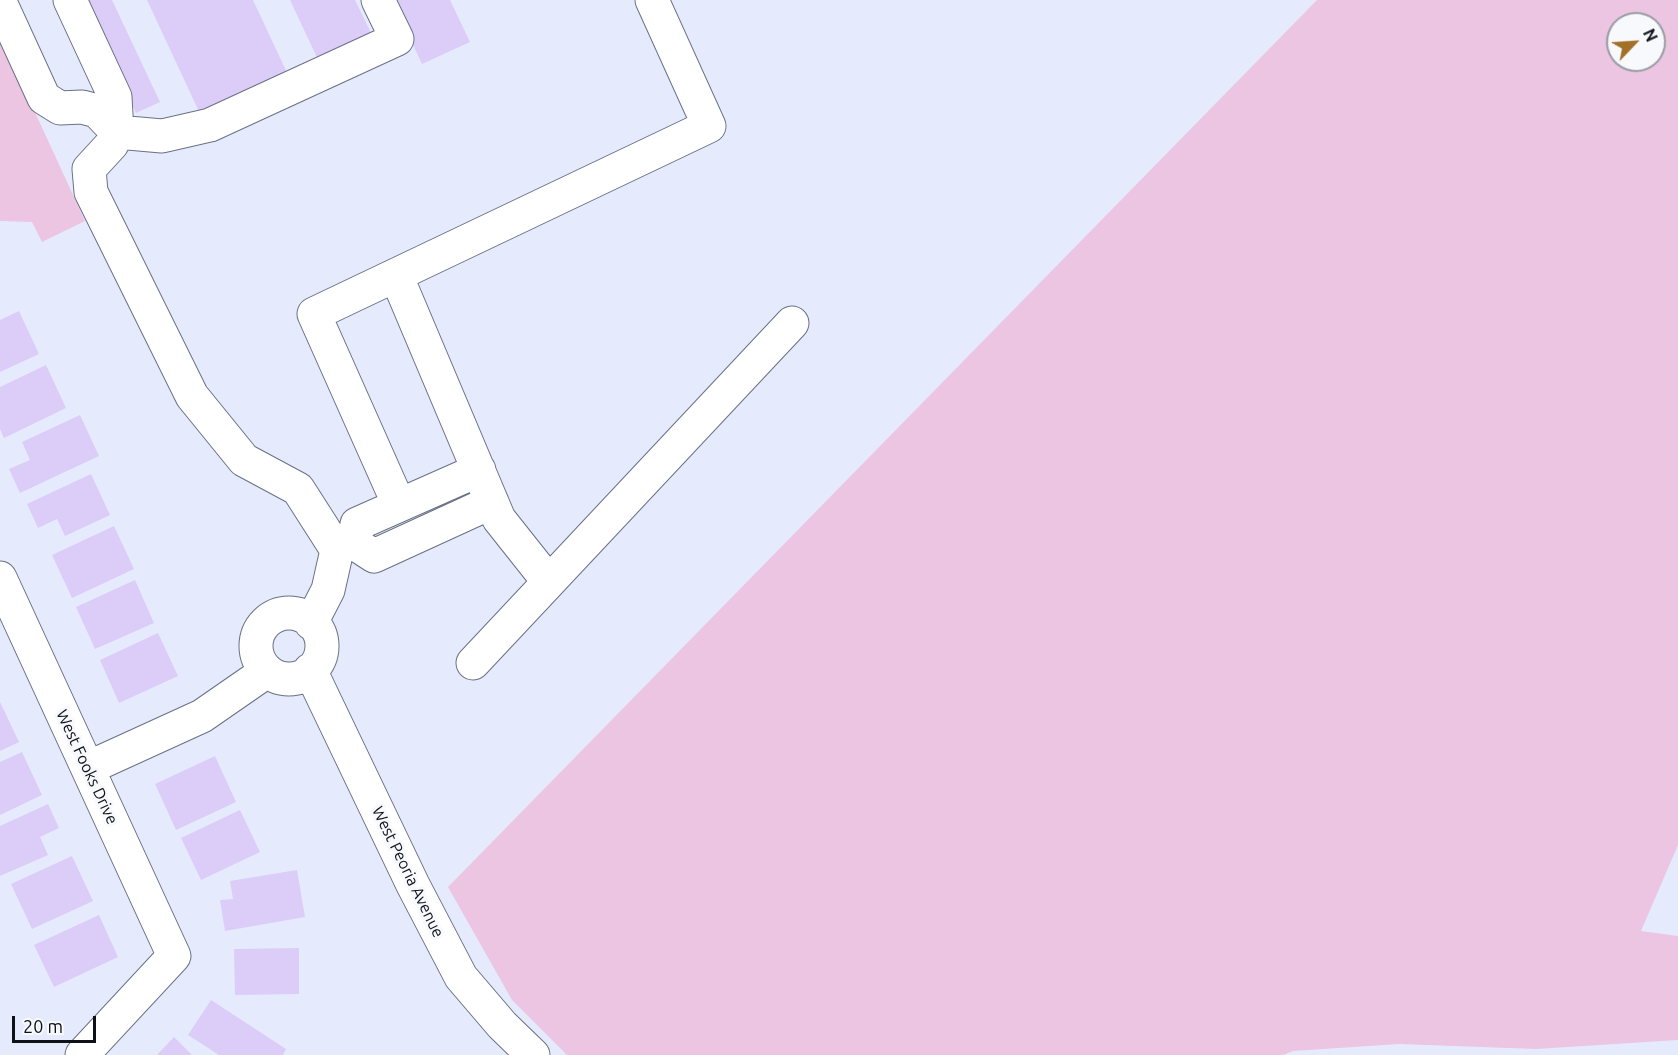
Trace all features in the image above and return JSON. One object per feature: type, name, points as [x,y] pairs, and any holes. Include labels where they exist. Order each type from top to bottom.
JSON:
[{"type":"street","points":[[70,0],[115,97],[117,132],[112,144],[89,169],[92,192],[192,396],[244,460],[298,489],[345,546],[374,556],[492,502]]},
{"type":"street","points":[[0,2],[44,98],[60,108],[82,107],[97,111],[117,132],[162,136],[210,125],[396,39],[378,0]]},
{"type":"street","points":[[399,505],[314,314],[709,126],[652,0]]},
{"type":"street","points":[[396,275],[500,519],[549,582]]},
{"type":"street","points":[[473,663],[792,323]]},
{"type":"street","points":[[311,623],[357,524],[478,470]]},
{"type":"street","name":"West Fooks Drive","points":[[0,578],[174,956],[82,1055]]},
{"type":"street","points":[[287,613],[298,614],[311,623],[320,636],[322,646],[320,657],[310,670],[297,678],[286,679],[267,670],[260,662],[256,651],[256,640],[267,621],[276,615],[287,613]]},
{"type":"street","points":[[88,768],[202,716],[267,670]]},
{"type":"street","name":"West Peoria Avenue","points":[[310,670],[413,885],[461,977],[502,1025],[533,1055]]},
{"type":"shaded area","points":[[1317,0],[1678,0],[1678,845],[1641,931],[1678,936],[1678,1040],[1536,1049],[1399,1044],[1293,1051],[1283,1055],[567,1055],[512,1000],[448,887]]},
{"type":"shaded area","points":[[0,36],[85,221],[42,242],[32,222],[0,221]]},
{"type":"building","points":[[84,0],[112,0],[160,102],[136,113]]},
{"type":"building","points":[[147,0],[253,0],[289,77],[202,118]]},
{"type":"building","points":[[290,0],[355,0],[374,39],[320,64]]},
{"type":"building","points":[[392,0],[450,0],[470,42],[422,64]]},
{"type":"building","points":[[19,311],[39,354],[0,372],[0,320]]},
{"type":"building","points":[[46,365],[66,408],[4,438],[0,429],[0,387]]},
{"type":"building","points":[[80,415],[99,456],[20,493],[9,469],[30,460],[22,442]]},
{"type":"building","points":[[91,474],[110,515],[65,536],[57,519],[38,528],[27,504]]},
{"type":"building","points":[[114,526],[134,569],[72,598],[52,555]]},
{"type":"building","points":[[135,580],[154,623],[95,649],[76,607]]},
{"type":"building","points":[[158,633],[178,676],[119,703],[100,660]]},
{"type":"building","points":[[0,702],[19,742],[0,751]]},
{"type":"building","points":[[22,752],[42,795],[0,815],[0,762]]},
{"type":"building","points":[[215,756],[236,802],[176,830],[155,784]]},
{"type":"building","points":[[48,804],[59,828],[40,837],[48,855],[0,876],[0,826]]},
{"type":"building","points":[[240,810],[260,852],[201,880],[181,838]]},
{"type":"building","points":[[72,856],[93,901],[32,929],[11,884]]},
{"type":"building","points":[[297,870],[305,917],[225,931],[220,900],[233,899],[230,881]]},
{"type":"building","points":[[99,915],[118,957],[54,987],[34,945]]},
{"type":"building","points":[[299,948],[299,994],[235,995],[234,949]]},
{"type":"building","points":[[211,1000],[286,1049],[283,1055],[219,1055],[188,1035]]},
{"type":"building","points":[[174,1037],[192,1055],[157,1055]]}]
